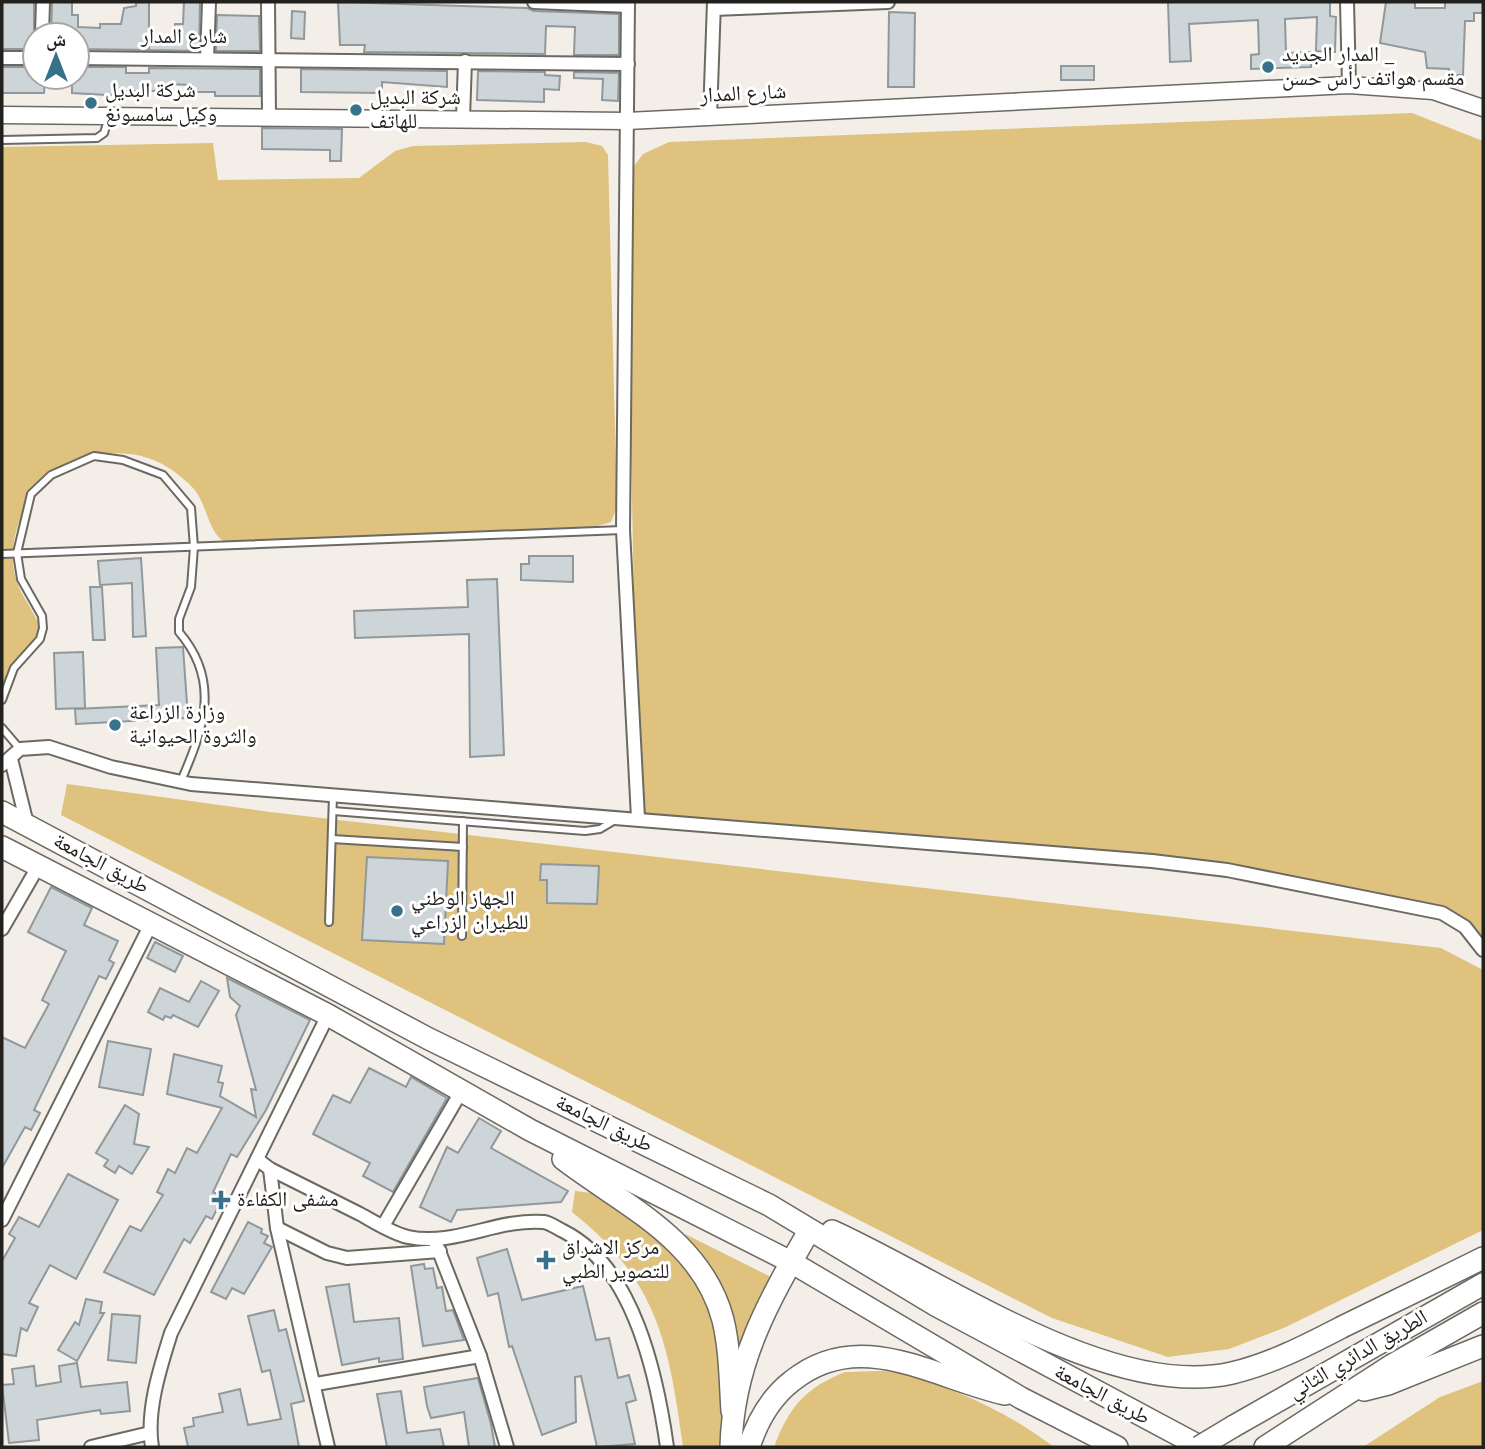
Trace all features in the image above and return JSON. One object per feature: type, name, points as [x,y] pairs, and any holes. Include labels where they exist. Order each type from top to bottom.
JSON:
[{"type":"highway","name":"طريق الجامعة","points":[[2,811],[429,1039],[769,1205],[936,1306],[1200,1447]]},
{"type":"highway","name":"طريق الجامعة","points":[[2,847],[328,1015],[530,1130],[791,1262],[1021,1398],[1117,1447]]},
{"type":"highway","points":[[530,1130],[565,1161],[671,1235],[690,1257],[722,1317],[732,1410],[732,1447]]},
{"type":"highway","points":[[769,1205],[884,1254],[1008,1320],[1078,1351],[1128,1369],[1181,1377],[1208,1377],[1251,1368],[1483,1258]]},
{"type":"highway","points":[[732,1410],[745,1356],[809,1231]]},
{"type":"highway","name":"الطريق الدائري الثاني","points":[[1200,1447],[1483,1284]]},
{"type":"highway","name":"الطريق الدائري الثاني","points":[[1265,1447],[1342,1396],[1483,1313]]},
{"type":"highway","points":[[1342,1396],[1388,1384],[1483,1346]]},
{"type":"highway","points":[[749,1447],[755,1428],[785,1386],[804,1371],[841,1357],[883,1357],[975,1387],[1021,1398]]},
{"type":"street","points":[[42,21],[43,2]]},
{"type":"street","points":[[206,58],[209,2]]},
{"type":"street","points":[[268,2],[268,116]]},
{"type":"street","points":[[534,2],[628,4],[624,530],[639,818]]},
{"type":"street","points":[[710,117],[714,5],[888,2]]},
{"type":"street","points":[[1347,2],[1349,86]]},
{"type":"street","points":[[2,58],[21,58]]},
{"type":"street","name":"شارع المدار","points":[[91,58],[628,64]]},
{"type":"street","points":[[463,118],[465,61]]},
{"type":"street","name":"شارع المدار","points":[[2,115],[627,121],[1349,86],[1433,91],[1483,107]]},
{"type":"street","points":[[27,824],[6,762],[20,749],[49,747],[111,767],[181,781],[1227,870],[1442,913],[1465,927],[1483,950]]},
{"type":"street","points":[[2,929],[39,865]]},
{"type":"street","points":[[2,1220],[152,922]]},
{"type":"street","points":[[152,1447],[150,1433],[160,1367],[170,1333],[328,1015]]},
{"type":"street","points":[[383,1226],[462,1090]]},
{"type":"street","points":[[257,1158],[270,1169],[383,1226],[438,1246]]},
{"type":"street","points":[[270,1169],[277,1228],[316,1384],[328,1447]]},
{"type":"street","points":[[277,1228],[327,1253],[346,1258],[438,1246],[519,1224],[546,1222],[578,1238],[600,1259],[625,1297],[642,1335],[662,1409],[667,1447]]},
{"type":"street","points":[[438,1246],[480,1356],[507,1447]]},
{"type":"street","points":[[316,1384],[480,1356]]},
{"type":"street","points":[[91,1447],[150,1433]]},
{"type":"lane","points":[[2,140],[97,138],[109,125],[110,115]]},
{"type":"lane","points":[[2,699],[14,668],[40,639],[43,628],[42,616],[21,579],[17,553],[31,495],[51,474],[94,456],[123,460],[163,475],[191,508],[194,547],[191,587],[179,619],[179,632],[191,646],[202,671],[205,702],[202,732],[181,781]]},
{"type":"lane","points":[[2,554],[624,530]]},
{"type":"lane","points":[[2,728],[20,749]]},
{"type":"lane","points":[[330,922],[333,795]]},
{"type":"lane","points":[[333,811],[585,831],[600,829],[619,817]]},
{"type":"lane","points":[[462,936],[463,821]]},
{"type":"lane","points":[[332,839],[463,847]]},
{"type":"shaded area","points":[[1412,113],[1483,141],[1483,950],[1442,913],[1227,870],[638,818],[626,177],[643,154],[669,142]]},
{"type":"shaded area","points":[[586,142],[602,146],[608,155],[617,507],[611,522],[591,528],[225,542],[215,532],[194,489],[164,465],[137,455],[111,453],[85,459],[61,471],[40,488],[25,510],[15,535],[13,563],[17,583],[41,632],[34,645],[15,662],[2,710],[2,147],[213,143],[218,180],[359,178],[395,151],[413,146]]},
{"type":"shaded area","points":[[67,784],[270,812],[1441,948],[1483,970],[1483,1230],[1286,1327],[1229,1349],[1168,1357],[1052,1318],[61,815]]},
{"type":"shaded area","points":[[575,1191],[609,1195],[683,1254],[714,1316],[720,1346],[722,1447],[683,1447],[672,1377],[654,1317],[641,1289],[624,1263],[601,1237],[572,1212]]},
{"type":"shaded area","points":[[685,1234],[771,1277],[737,1359],[731,1322],[721,1292]]},
{"type":"shaded area","points":[[845,1372],[893,1372],[940,1385],[1019,1423],[1054,1447],[774,1447],[800,1400],[819,1385]]},
{"type":"shaded area","points":[[1483,1381],[1483,1447],[1363,1447],[1440,1397]]},
{"type":"building","points":[[2,2],[34,2],[34,21],[21,21],[21,49],[2,49]]},
{"type":"building","points":[[52,2],[72,2],[72,15],[78,15],[78,21],[51,21]]},
{"type":"building","points":[[136,2],[149,2],[149,50],[91,49],[91,28],[100,28],[100,24],[121,24],[124,8],[136,6]]},
{"type":"building","points":[[184,2],[200,2],[199,51],[149,50],[149,42],[174,42],[175,24],[183,24]]},
{"type":"building","points":[[338,2],[619,14],[619,55],[574,55],[575,27],[546,26],[545,54],[364,52],[365,45],[340,45]]},
{"type":"building","points":[[1168,2],[1330,2],[1330,16],[1336,17],[1335,52],[1316,51],[1317,17],[1285,19],[1286,53],[1311,52],[1311,67],[1251,69],[1251,55],[1259,54],[1258,20],[1189,24],[1191,61],[1170,62]]},
{"type":"building","points":[[1386,2],[1415,2],[1415,8],[1445,8],[1445,2],[1483,2],[1483,13],[1474,13],[1474,21],[1465,21],[1463,75],[1449,75],[1449,69],[1427,68],[1425,52],[1380,43]]},
{"type":"building","points":[[292,11],[305,12],[304,39],[291,38]]},
{"type":"building","points":[[889,12],[915,13],[914,87],[888,87]]},
{"type":"building","points":[[217,15],[259,16],[260,51],[216,51]]},
{"type":"building","points":[[1061,66],[1094,66],[1094,80],[1061,80]]},
{"type":"building","points":[[2,67],[21,67],[21,91],[44,91],[44,93],[2,93]]},
{"type":"building","points":[[91,67],[126,67],[126,73],[149,73],[149,68],[260,69],[260,96],[215,96],[215,92],[191,92],[192,85],[166,84],[166,91],[127,91],[127,94],[107,95],[72,93],[91,91]]},
{"type":"building","points":[[301,69],[447,71],[447,87],[382,82],[382,93],[301,92]]},
{"type":"building","points":[[478,71],[545,72],[545,75],[560,76],[559,90],[544,89],[544,102],[477,100]]},
{"type":"building","points":[[574,72],[619,73],[618,101],[602,100],[603,79],[574,78]]},
{"type":"building","points":[[262,128],[342,129],[341,161],[330,161],[330,150],[262,149]]},
{"type":"building","points":[[529,556],[573,556],[573,582],[521,580],[521,564],[529,564]]},
{"type":"building","points":[[141,558],[146,636],[133,637],[132,583],[100,585],[98,561]]},
{"type":"building","points":[[497,579],[504,755],[470,757],[469,634],[355,638],[354,611],[468,607],[467,580]]},
{"type":"building","points":[[90,587],[102,587],[105,640],[93,640]]},
{"type":"building","points":[[183,647],[188,718],[76,724],[75,709],[159,705],[156,648]]},
{"type":"building","points":[[83,652],[85,708],[56,709],[54,653]]},
{"type":"building","points":[[367,857],[448,861],[444,944],[362,940]]},
{"type":"building","points":[[541,864],[599,866],[597,904],[547,903],[547,880],[540,880]]},
{"type":"building","points":[[51,887],[92,908],[84,925],[118,941],[109,960],[114,963],[106,979],[99,976],[34,1110],[40,1113],[31,1130],[25,1127],[2,1168],[2,1037],[25,1048],[49,1004],[42,1000],[66,951],[28,932]]},
{"type":"building","points":[[155,942],[183,956],[175,972],[147,958]]},
{"type":"building","points":[[227,978],[310,1020],[266,1110],[237,1157],[231,1154],[213,1192],[223,1197],[212,1219],[206,1216],[190,1243],[184,1239],[154,1295],[104,1272],[130,1226],[141,1231],[163,1195],[157,1192],[168,1169],[175,1173],[187,1148],[197,1153],[222,1108],[167,1094],[174,1054],[222,1066],[218,1082],[223,1083],[220,1096],[256,1117],[251,1089],[256,1090],[236,1015],[240,1006],[230,997]]},
{"type":"building","points":[[201,981],[219,991],[198,1027],[173,1015],[171,1018],[165,1016],[163,1020],[148,1012],[160,988],[189,1002]]},
{"type":"building","points":[[108,1041],[151,1049],[143,1095],[99,1087]]},
{"type":"building","points":[[369,1068],[406,1087],[411,1077],[447,1098],[393,1192],[363,1176],[370,1163],[313,1134],[333,1095],[350,1103]]},
{"type":"building","points":[[125,1105],[139,1114],[134,1144],[149,1147],[132,1174],[119,1166],[115,1173],[104,1166],[108,1160],[96,1153]]},
{"type":"building","points":[[479,1118],[501,1131],[491,1148],[568,1191],[561,1202],[457,1210],[451,1222],[420,1207],[447,1147],[458,1153]]},
{"type":"building","points":[[68,1174],[118,1200],[76,1279],[50,1265],[29,1303],[38,1307],[27,1331],[21,1328],[16,1356],[2,1354],[2,1261],[15,1238],[9,1234],[19,1217],[39,1227]]},
{"type":"building","points":[[248,1222],[262,1229],[261,1233],[268,1236],[264,1243],[272,1247],[244,1294],[232,1288],[226,1299],[211,1292]]},
{"type":"building","points":[[507,1249],[522,1300],[583,1286],[596,1340],[609,1338],[618,1378],[629,1375],[636,1400],[626,1403],[635,1444],[597,1447],[581,1376],[575,1377],[576,1422],[542,1435],[512,1346],[509,1347],[498,1293],[488,1296],[477,1258]]},
{"type":"building","points":[[424,1264],[425,1269],[433,1268],[437,1288],[442,1287],[446,1311],[453,1310],[464,1340],[423,1346],[411,1266]]},
{"type":"building","points":[[349,1284],[354,1322],[399,1318],[403,1359],[379,1362],[379,1358],[342,1365],[326,1287]]},
{"type":"building","points":[[86,1299],[102,1302],[100,1313],[104,1313],[77,1361],[58,1350],[75,1322],[79,1325]]},
{"type":"building","points":[[274,1310],[279,1331],[286,1329],[304,1401],[291,1404],[299,1447],[188,1447],[184,1428],[194,1426],[193,1418],[223,1412],[219,1394],[240,1389],[248,1425],[281,1419],[270,1370],[262,1372],[248,1316]]},
{"type":"building","points":[[112,1314],[140,1316],[136,1363],[108,1360]]},
{"type":"building","points":[[77,1363],[81,1387],[127,1382],[130,1411],[101,1414],[100,1410],[37,1420],[39,1440],[9,1443],[2,1385],[14,1384],[12,1369],[34,1366],[36,1386],[61,1382],[59,1366]]},
{"type":"building","points":[[478,1378],[495,1447],[469,1447],[464,1412],[431,1418],[427,1406],[424,1387]]},
{"type":"building","points":[[401,1391],[407,1433],[440,1429],[444,1447],[387,1447],[377,1394]]},
{"type":"place","name":"المدار الجديد _ مقسم هواتف رأس حسن","points":[[1268,67]]},
{"type":"place","name":"شركة البديل وكيل سامسونغ","points":[[91,103]]},
{"type":"place","name":"شركة البديل للهاتف","points":[[356,110]]},
{"type":"place","name":"وزارة الزراعة والثروة الحيوانية","points":[[115,725]]},
{"type":"place","name":"الجهاز الوطني للطيران الزراعي","points":[[397,911]]},
{"type":"place","name":"مشفى الكفاءة","points":[[221,1200]]},
{"type":"place","name":"مركز الاشراق للتصوير الطبي","points":[[546,1260]]}]
